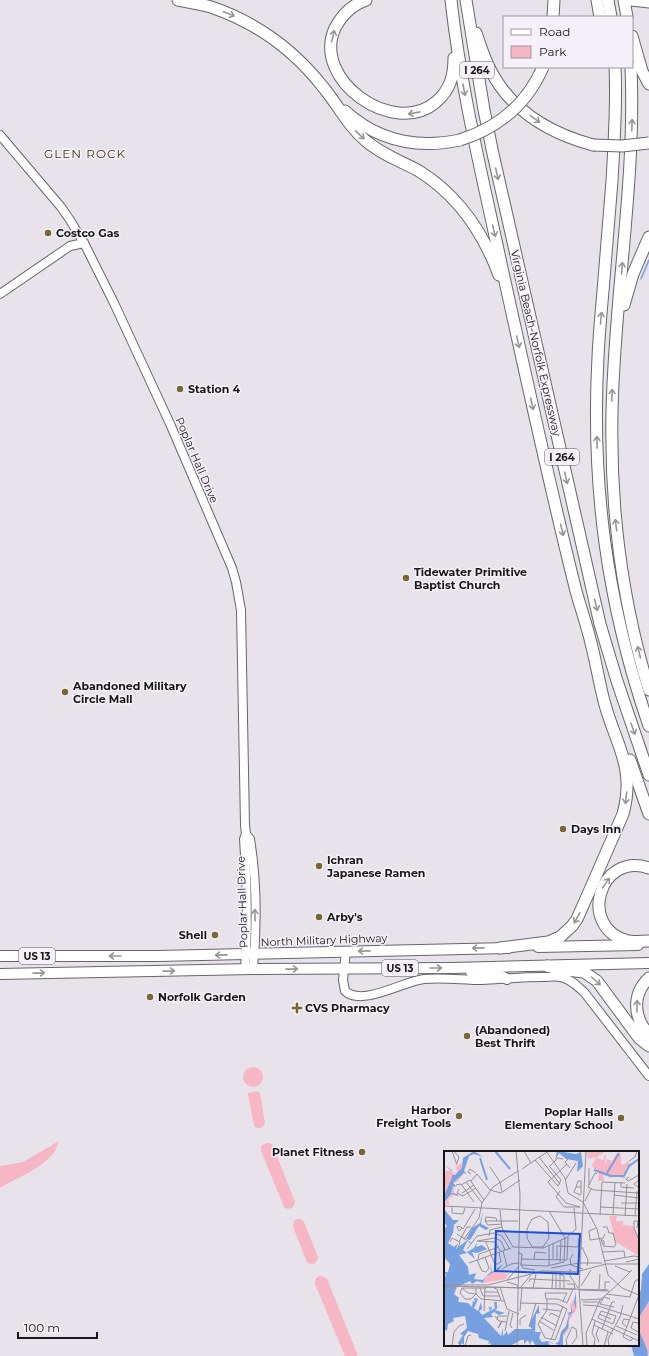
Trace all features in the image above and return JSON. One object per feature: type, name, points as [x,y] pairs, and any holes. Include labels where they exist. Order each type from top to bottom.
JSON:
[{"type":"highway","points":[[178,0],[210,7],[240,19],[276,41],[296,57],[313,74],[353,128],[368,143],[434,181],[454,198],[473,222],[487,246],[513,318]]},
{"type":"highway","points":[[366,0],[353,6],[339,21],[334,30],[331,42],[332,60],[349,88],[357,95],[375,107],[400,114],[420,112],[431,107],[444,94],[452,82],[454,61],[451,5]]},
{"type":"highway","points":[[553,16],[554,0]]},
{"type":"highway","points":[[597,0],[600,16]]},
{"type":"highway","points":[[608,0],[611,16]]},
{"type":"highway","points":[[624,0],[627,16]]},
{"type":"highway","points":[[631,0],[646,1]]},
{"type":"highway","points":[[466,2],[488,65],[507,95],[520,108],[550,129],[571,139],[593,145],[622,146],[649,143]]},
{"type":"highway","name":"Virginia Beach-Norfolk Expressway","points":[[466,2],[482,103],[600,624],[617,681],[649,775]]},
{"type":"highway","points":[[451,5],[469,119],[556,508],[604,703],[624,758],[626,769],[627,790],[623,814],[582,907],[572,926],[560,936],[548,942],[500,948]]},
{"type":"highway","points":[[633,40],[642,71],[649,84]]},
{"type":"highway","points":[[328,93],[357,121],[389,138],[423,144],[447,143],[484,131],[506,117],[515,109],[532,88],[542,68]]},
{"type":"highway","points":[[608,68],[612,174]]},
{"type":"highway","points":[[615,68],[616,107],[598,357],[596,422],[599,488],[605,552],[614,602],[628,659],[649,726]]},
{"type":"highway","points":[[631,68],[631,142],[615,349],[612,431],[615,509],[624,585],[634,633],[649,690]]},
{"type":"highway","points":[[615,349],[629,288],[642,251],[649,237]]},
{"type":"highway","points":[[596,666],[649,814]]},
{"type":"highway","points":[[649,868],[630,866],[612,875],[607,880],[601,891],[598,904],[603,921],[612,933],[628,941],[649,941]]},
{"type":"highway","points":[[547,966],[584,972],[597,981],[632,1028],[649,1046]]},
{"type":"highway","points":[[649,978],[641,989],[636,1004],[638,1018],[649,1034]]},
{"type":"main road","name":"North Military Highway","points":[[0,956],[158,956],[649,945]]},
{"type":"main road","name":"US 13","points":[[0,974],[649,964]]},
{"type":"main road","points":[[452,968],[485,975],[501,975],[507,979]]},
{"type":"street","name":"Poplar Hall Drive","points":[[0,135],[61,207],[84,243],[145,369],[210,517],[236,582],[240,610],[244,824],[246,834],[250,839],[255,883],[249,969]]},
{"type":"street","points":[[0,294],[70,246],[84,243]]},
{"type":"street","points":[[346,951],[343,980],[345,991],[350,995],[358,996],[374,994],[415,980],[425,979],[480,980],[555,976],[571,981],[584,992],[649,1076]]},
{"type":"green space","points":[[253,1067],[260,1070],[263,1077],[260,1084],[253,1087],[246,1084],[243,1077],[246,1070]]},
{"type":"green space","points":[[258,1091],[260,1093],[265,1123],[263,1127],[260,1128],[257,1128],[254,1125],[248,1095],[248,1093]]},
{"type":"green space","points":[[59,1141],[56,1149],[43,1163],[0,1188],[0,1166],[23,1162]]},
{"type":"green space","points":[[266,1143],[270,1143],[273,1146],[295,1202],[294,1206],[291,1208],[288,1209],[284,1207],[261,1151],[261,1146]]},
{"type":"green space","points":[[301,1219],[304,1222],[318,1257],[314,1264],[307,1262],[293,1227],[294,1221]]},
{"type":"green space","points":[[320,1276],[327,1279],[358,1356],[345,1356],[315,1284],[316,1278]]},
{"type":"green space","points":[[649,1301],[649,1356],[639,1331],[639,1320],[643,1310]]},
{"type":"water","points":[[649,1264],[649,1301],[639,1320],[639,1294],[641,1290],[642,1274]]},
{"type":"water","points":[[639,1330],[647,1349],[648,1356],[634,1356],[631,1346],[639,1346]]},
{"type":"waterway","points":[[641,279],[649,260]]},
{"type":"place","name":"Costco Gas","points":[[48,233]]},
{"type":"place","name":"Station 4","points":[[180,389]]},
{"type":"place","name":"Tidewater Primitive Baptist Church","points":[[406,578]]},
{"type":"place","name":"Abandoned Military Circle Mall","points":[[65,692]]},
{"type":"place","name":"Days Inn","points":[[563,829]]},
{"type":"place","name":"Ichran Japanese Ramen","points":[[319,866]]},
{"type":"place","name":"Arby's","points":[[319,917]]},
{"type":"place","name":"Shell","points":[[215,935]]},
{"type":"place","name":"Norfolk Garden","points":[[150,997]]},
{"type":"place","name":"CVS Pharmacy","points":[[297,1008]]},
{"type":"place","name":"(Abandoned) Best Thrift","points":[[467,1036]]},
{"type":"place","name":"Harbor Freight Tools","points":[[459,1116]]},
{"type":"place","name":"Poplar Halls Elementary School","points":[[621,1118]]},
{"type":"place","name":"Planet Fitness","points":[[362,1152]]},
{"type":"district","name":"GLEN ROCK","points":[[85,154]]}]
